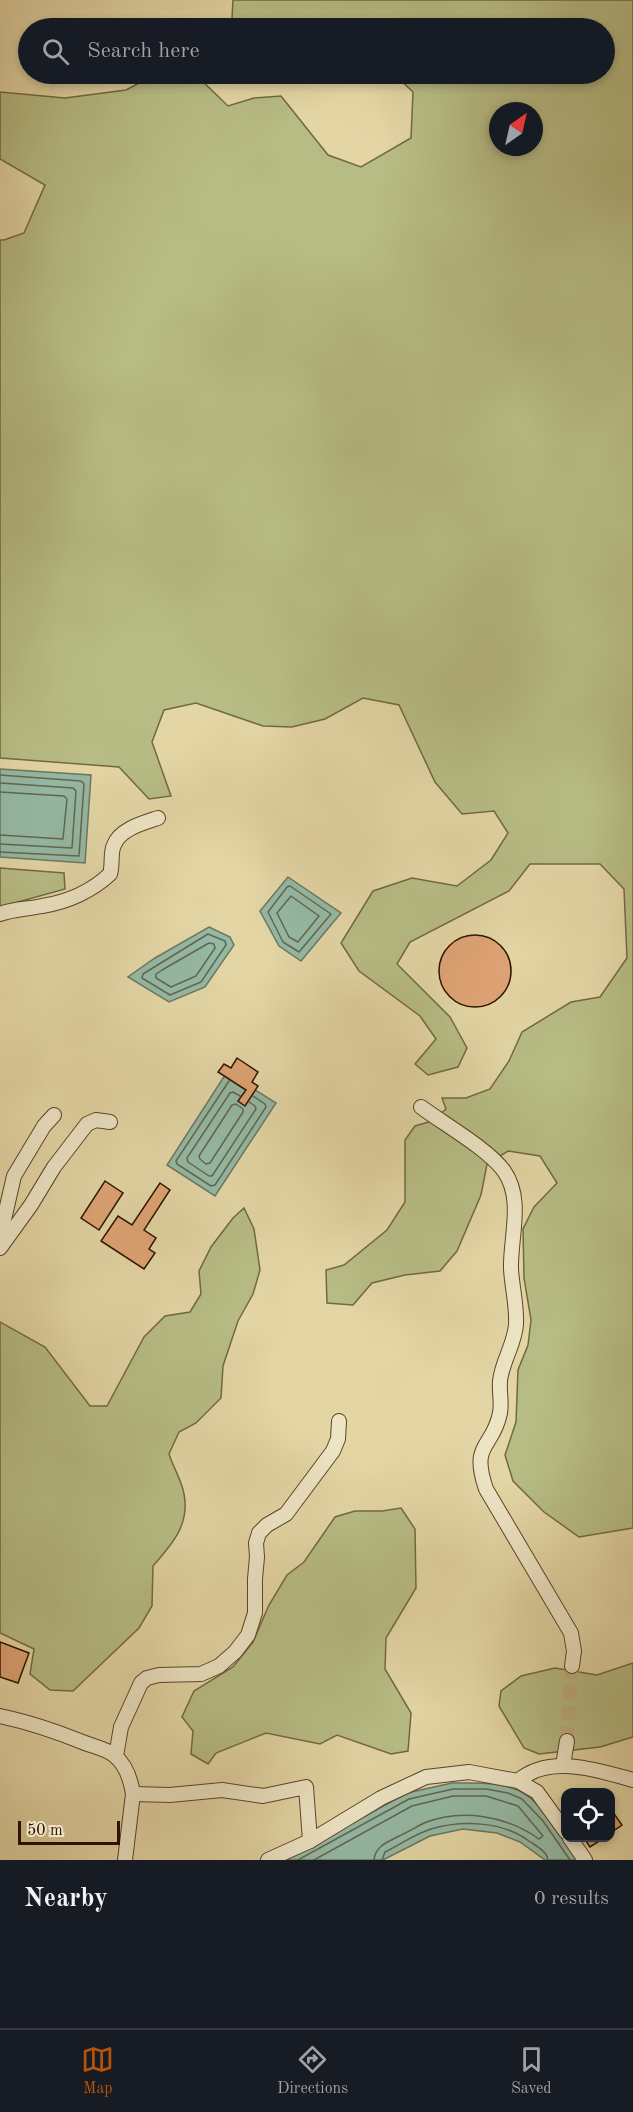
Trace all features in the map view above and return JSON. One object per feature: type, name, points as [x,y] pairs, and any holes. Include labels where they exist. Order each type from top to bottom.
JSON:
[{"type":"street","points":[[0,914],[46,906],[75,897],[101,883],[110,874],[113,846],[118,838],[125,832],[158,818]]},
{"type":"street","points":[[421,1107],[493,1159],[505,1173],[513,1190],[515,1213],[511,1243],[511,1270],[516,1324],[514,1339],[501,1371],[501,1409],[498,1425],[485,1443],[480,1455],[479,1470],[486,1489],[571,1633],[574,1651],[572,1666]]},
{"type":"street","points":[[0,1237],[14,1176],[44,1126],[54,1115]]},
{"type":"street","points":[[0,1248],[31,1205],[54,1167],[87,1124],[96,1120],[110,1122]]},
{"type":"street","points":[[116,1756],[121,1727],[141,1683],[147,1678],[159,1675],[201,1674],[219,1666],[235,1652],[248,1635],[255,1613],[256,1543],[259,1533],[267,1525],[286,1514],[333,1451],[338,1439],[339,1421]]},
{"type":"street","points":[[0,1716],[67,1736],[116,1756],[123,1765],[133,1794],[125,1860]]},
{"type":"street","points":[[563,1766],[567,1741]]},
{"type":"street","points":[[518,1781],[527,1773],[563,1766],[585,1767],[633,1780]]},
{"type":"street","points":[[268,1860],[310,1842],[381,1798],[426,1777],[469,1772],[518,1781],[537,1792],[561,1825]]},
{"type":"street","points":[[133,1794],[170,1795],[222,1790],[262,1796],[306,1787],[310,1842]]},
{"type":"street","points":[[573,1842],[585,1860]]},
{"type":"green space","points":[[233,0],[633,0],[633,1528],[579,1537],[544,1512],[513,1481],[505,1455],[516,1422],[518,1370],[528,1345],[531,1320],[524,1278],[523,1229],[534,1207],[557,1183],[540,1156],[508,1151],[487,1164],[481,1195],[457,1251],[440,1271],[405,1275],[372,1283],[353,1305],[327,1303],[326,1270],[344,1265],[387,1230],[405,1202],[405,1140],[415,1126],[432,1121],[446,1109],[442,1098],[466,1098],[490,1089],[509,1061],[522,1032],[571,1002],[600,997],[627,958],[624,889],[600,864],[530,864],[509,891],[410,942],[397,964],[450,1017],[467,1048],[458,1067],[428,1075],[415,1064],[436,1039],[420,1016],[359,971],[341,943],[373,891],[412,878],[457,886],[491,860],[508,833],[494,811],[462,814],[435,782],[399,705],[363,698],[325,719],[292,727],[263,726],[196,703],[164,710],[152,742],[171,796],[149,799],[119,767],[0,758],[0,240],[24,233],[45,185],[0,159],[0,92],[65,98],[126,90],[137,84],[205,84],[228,106],[254,98],[281,96],[328,155],[361,167],[411,138],[413,92],[405,84],[615,84],[615,18],[232,18]]},
{"type":"green space","points":[[0,868],[64,873],[65,889],[0,907]]},
{"type":"green space","points":[[244,1208],[254,1229],[260,1270],[253,1294],[238,1321],[223,1366],[221,1398],[196,1423],[179,1432],[169,1454],[183,1489],[184,1515],[182,1525],[173,1542],[153,1566],[152,1606],[139,1628],[73,1691],[50,1690],[30,1674],[34,1649],[0,1633],[0,1322],[45,1347],[90,1406],[107,1406],[144,1337],[165,1316],[190,1312],[201,1294],[199,1271],[211,1247],[233,1218]]},
{"type":"green space","points":[[401,1508],[415,1529],[416,1588],[386,1638],[385,1669],[411,1713],[408,1751],[391,1754],[337,1735],[320,1744],[266,1733],[216,1753],[208,1764],[191,1754],[193,1731],[182,1717],[194,1691],[233,1667],[253,1642],[269,1605],[287,1575],[304,1562],[335,1517],[355,1511]]},
{"type":"green space","points":[[633,1663],[633,1737],[600,1747],[539,1754],[524,1748],[499,1706],[501,1691],[521,1676],[555,1668],[597,1675]]},
{"type":"water","points":[[0,769],[91,775],[85,863],[0,857]]},
{"type":"water","points":[[288,877],[341,913],[301,961],[279,946],[260,911]]},
{"type":"water","points":[[209,927],[230,937],[234,945],[205,987],[169,1002],[128,977],[155,958]]},
{"type":"water","points":[[227,1072],[276,1103],[215,1196],[167,1165]]},
{"type":"water","points":[[452,1783],[499,1785],[517,1790],[532,1799],[546,1815],[561,1836],[561,1842],[565,1842],[577,1860],[545,1860],[520,1842],[497,1833],[463,1829],[430,1836],[383,1860],[286,1860],[407,1793]]},
{"type":"building","points":[[475,935],[495,941],[505,951],[511,971],[505,991],[495,1001],[475,1007],[455,1001],[445,991],[439,971],[445,951],[455,941]]},
{"type":"building","points":[[237,1058],[258,1072],[252,1082],[258,1086],[245,1106],[238,1101],[246,1090],[218,1072],[224,1064],[231,1068]]},
{"type":"building","points":[[105,1181],[123,1193],[99,1230],[81,1218]]},
{"type":"building","points":[[160,1183],[170,1190],[144,1230],[156,1238],[149,1249],[155,1253],[144,1269],[101,1241],[118,1216],[132,1225]]},
{"type":"building","points":[[0,1642],[29,1653],[18,1683],[0,1677]]},
{"type":"building","points":[[615,1815],[622,1825],[615,1830]]},
{"type":"building","points":[[587,1842],[598,1842],[590,1847]]},
{"type":"tunnel","points":[[567,1741],[572,1666]]}]
